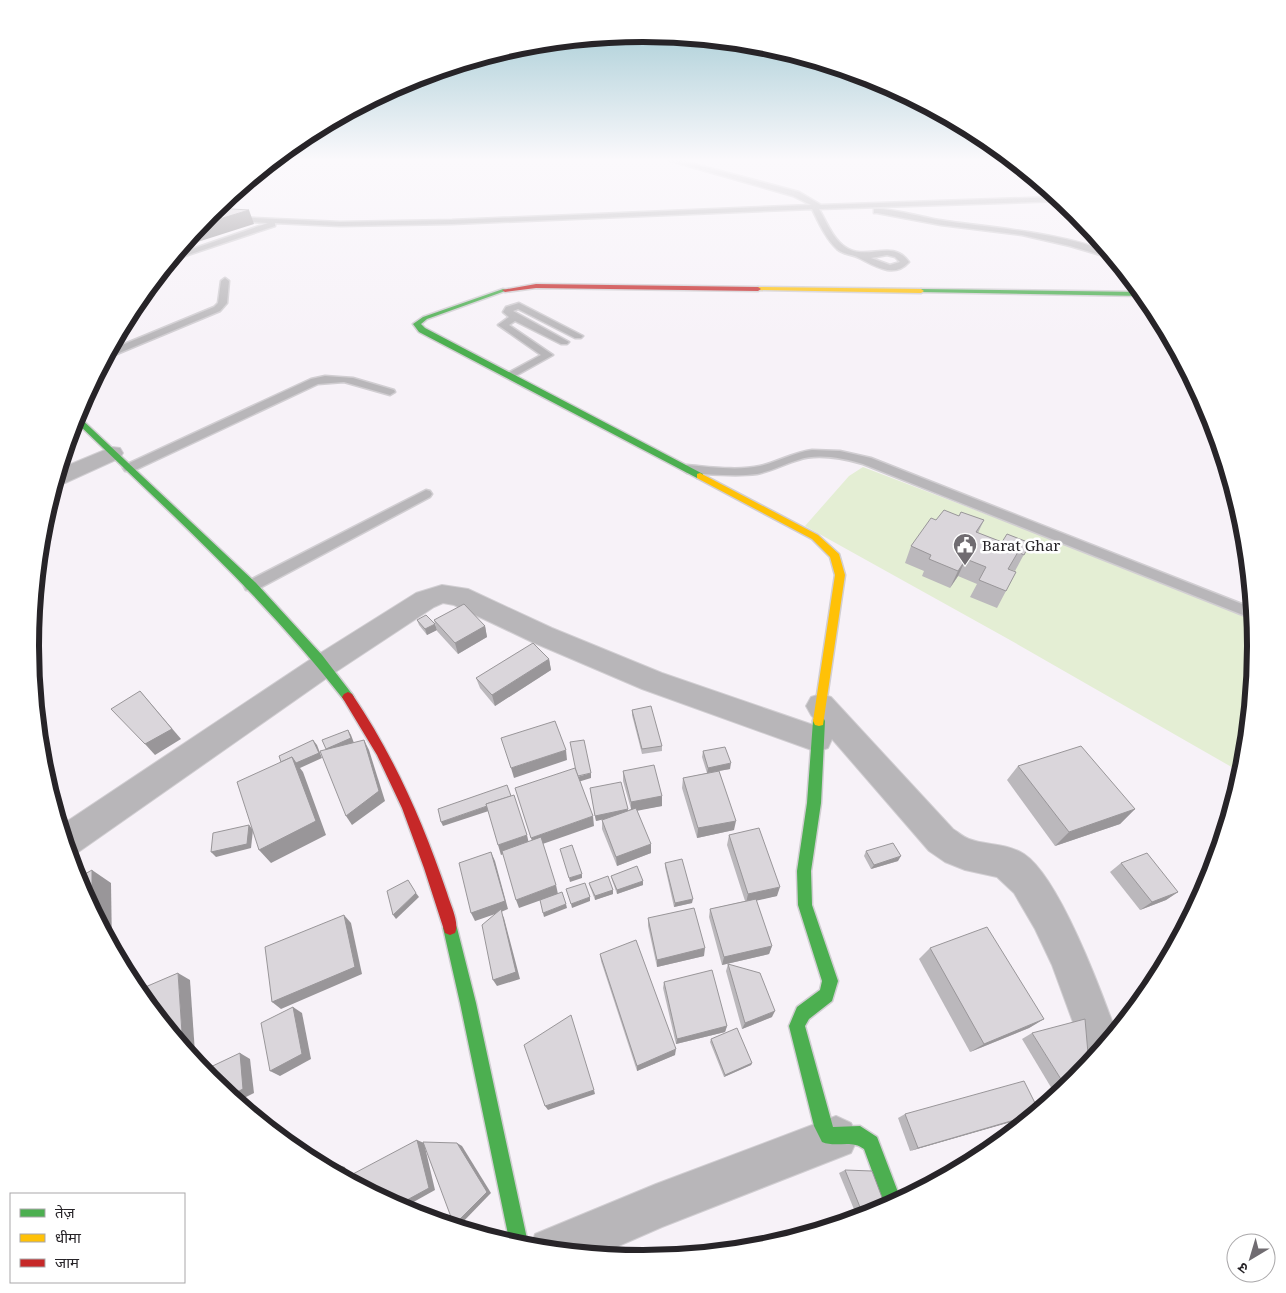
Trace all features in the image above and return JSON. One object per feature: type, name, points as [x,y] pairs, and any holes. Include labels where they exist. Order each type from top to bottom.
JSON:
[{"type":"street","points":[[836,1138],[828,1136],[823,1126],[797,1026],[797,1020],[802,1014],[827,996],[830,989],[830,981],[805,905],[803,891],[814,803],[817,739],[840,575],[834,556],[815,538],[422,330],[417,324],[424,318],[509,289],[536,286],[1133,294]]},
{"type":"street","points":[[82,422],[251,586],[324,665],[387,759],[429,857],[458,953],[518,1237]]},
{"type":"street","points":[[64,474],[112,453]]},
{"type":"street","points":[[70,838],[324,665],[425,600],[442,594],[459,596],[542,635],[652,681],[817,739]]},
{"type":"street","points":[[821,706],[941,840],[958,852],[976,858],[997,859],[1011,866],[1024,877],[1049,916],[1104,1033]]},
{"type":"street","points":[[564,1246],[656,1207],[836,1138],[856,1133],[865,1135],[871,1143],[891,1197]]},
{"type":"lane","points":[[262,220],[350,224],[505,220]]},
{"type":"lane","points":[[824,220],[839,247],[866,258]]},
{"type":"lane","points":[[926,220],[1029,235],[1072,244],[1101,253]]},
{"type":"lane","points":[[183,255],[280,221]]},
{"type":"lane","points":[[116,351],[217,309],[222,303],[224,281]]},
{"type":"lane","points":[[564,342],[507,311],[519,306],[578,336]]},
{"type":"lane","points":[[510,376],[548,355],[503,325],[515,317]]},
{"type":"lane","points":[[129,468],[315,380],[342,377],[390,392]]},
{"type":"lane","points":[[684,469],[756,471],[770,468],[794,458],[823,453],[867,460],[1098,554],[1246,611]]},
{"type":"lane","points":[[251,586],[426,494]]},
{"type":"green space","points":[[863,467],[1166,583],[1246,603],[1246,686],[1235,769],[1010,640],[805,526],[849,476]]},
{"type":"building","points":[[944,510],[959,516],[961,512],[984,520],[976,532],[1002,542],[1007,534],[1030,543],[1024,555],[1018,552],[1008,569],[1016,572],[1006,591],[979,580],[986,567],[966,559],[958,571],[929,559],[931,555],[911,546],[931,518],[936,520]]},
{"type":"building","points":[[464,604],[485,626],[455,643],[434,620]]},
{"type":"building","points":[[426,615],[435,624],[425,629],[417,620]]},
{"type":"building","points":[[533,643],[549,659],[492,695],[476,678]]},
{"type":"building","points":[[140,691],[172,729],[145,744],[111,709]]},
{"type":"building","points":[[651,706],[662,746],[642,749],[632,710]]},
{"type":"building","points":[[555,721],[566,750],[511,768],[501,738]]},
{"type":"building","points":[[348,730],[351,738],[326,749],[322,740]]},
{"type":"building","points":[[313,740],[319,753],[296,763],[292,757],[281,762],[279,756]]},
{"type":"building","points":[[364,740],[379,791],[346,816],[320,751]]},
{"type":"building","points":[[584,740],[591,773],[578,776],[570,742]]},
{"type":"building","points":[[1081,746],[1135,809],[1069,832],[1018,766]]},
{"type":"building","points":[[725,747],[731,763],[708,768],[703,751]]},
{"type":"building","points":[[292,757],[316,821],[259,850],[237,782]]},
{"type":"building","points":[[654,765],[662,796],[631,802],[623,771]]},
{"type":"building","points":[[575,768],[593,816],[531,838],[515,788]]},
{"type":"building","points":[[719,771],[736,821],[698,828],[683,778]]},
{"type":"building","points":[[621,782],[628,809],[595,816],[590,788]]},
{"type":"building","points":[[507,785],[511,796],[441,822],[438,809]]},
{"type":"building","points":[[514,795],[527,835],[498,845],[486,804]]},
{"type":"building","points":[[636,808],[651,844],[616,857],[602,820]]},
{"type":"building","points":[[249,825],[247,844],[211,852],[213,833]]},
{"type":"building","points":[[759,828],[780,887],[748,894],[729,835]]},
{"type":"building","points":[[541,837],[556,885],[516,900],[502,851]]},
{"type":"building","points":[[893,843],[901,856],[874,865],[866,851]]},
{"type":"building","points":[[572,845],[582,874],[569,878],[560,849]]},
{"type":"building","points":[[491,852],[505,901],[471,913],[459,863]]},
{"type":"building","points":[[1147,853],[1178,892],[1152,902],[1121,863]]},
{"type":"building","points":[[682,859],[693,899],[675,903],[665,863]]},
{"type":"building","points":[[637,866],[643,881],[617,890],[611,876]]},
{"type":"building","points":[[92,870],[92,894],[85,878],[84,875]]},
{"type":"building","points":[[608,876],[613,890],[595,896],[589,883]]},
{"type":"building","points":[[408,880],[416,893],[393,915],[387,891]]},
{"type":"building","points":[[585,883],[590,897],[571,904],[566,889]]},
{"type":"building","points":[[562,892],[566,904],[543,913],[540,900]]},
{"type":"building","points":[[756,899],[772,946],[724,957],[710,909]]},
{"type":"building","points":[[694,908],[705,948],[657,960],[648,918]]},
{"type":"building","points":[[501,909],[516,972],[493,980],[482,925]]},
{"type":"building","points":[[344,915],[355,967],[272,1002],[265,947]]},
{"type":"building","points":[[987,927],[1044,1019],[984,1044],[930,948]]},
{"type":"building","points":[[636,940],[676,1049],[637,1066],[600,954]]},
{"type":"building","points":[[728,964],[760,973],[775,1011],[745,1023]]},
{"type":"building","points":[[712,970],[727,1026],[677,1039],[664,982]]},
{"type":"building","points":[[178,973],[182,1037],[164,1014],[145,987]]},
{"type":"building","points":[[293,1007],[302,1054],[270,1071],[261,1023]]},
{"type":"building","points":[[571,1015],[594,1090],[545,1106],[524,1045]]},
{"type":"building","points":[[1085,1019],[1088,1055],[1062,1081],[1032,1033]]},
{"type":"building","points":[[737,1028],[752,1063],[725,1075],[711,1039]]},
{"type":"building","points":[[240,1053],[243,1089],[236,1093],[210,1067]]},
{"type":"building","points":[[1024,1081],[1036,1105],[1020,1118],[918,1148],[905,1114]]},
{"type":"building","points":[[417,1140],[429,1188],[404,1201],[351,1175]]},
{"type":"building","points":[[423,1142],[457,1143],[487,1192],[458,1221],[452,1220]]},
{"type":"building","points":[[845,1170],[872,1171],[883,1201],[861,1210]]},
{"type":"traffic: fast","points":[[505,290],[425,318],[417,324],[422,330],[700,476]]},
{"type":"traffic: fast","points":[[921,291],[1133,294]]},
{"type":"traffic: fast","points":[[82,423],[217,551],[286,621],[348,697]]},
{"type":"traffic: fast","points":[[819,721],[814,803],[804,871],[805,905],[830,981],[826,995],[803,1013],[797,1026],[823,1126],[828,1136],[860,1135],[871,1143],[891,1197]]},
{"type":"traffic: fast","points":[[450,928],[518,1237]]},
{"type":"traffic: slow","points":[[758,289],[921,291]]},
{"type":"traffic: slow","points":[[700,476],[815,537],[835,556],[840,575],[819,721]]},
{"type":"traffic: jam","points":[[505,290],[536,286],[758,289]]},
{"type":"traffic: jam","points":[[348,697],[366,723],[409,808],[421,838],[450,928]]},
{"type":"place","name":"Barat Ghar","points":[[965,566]]}]
